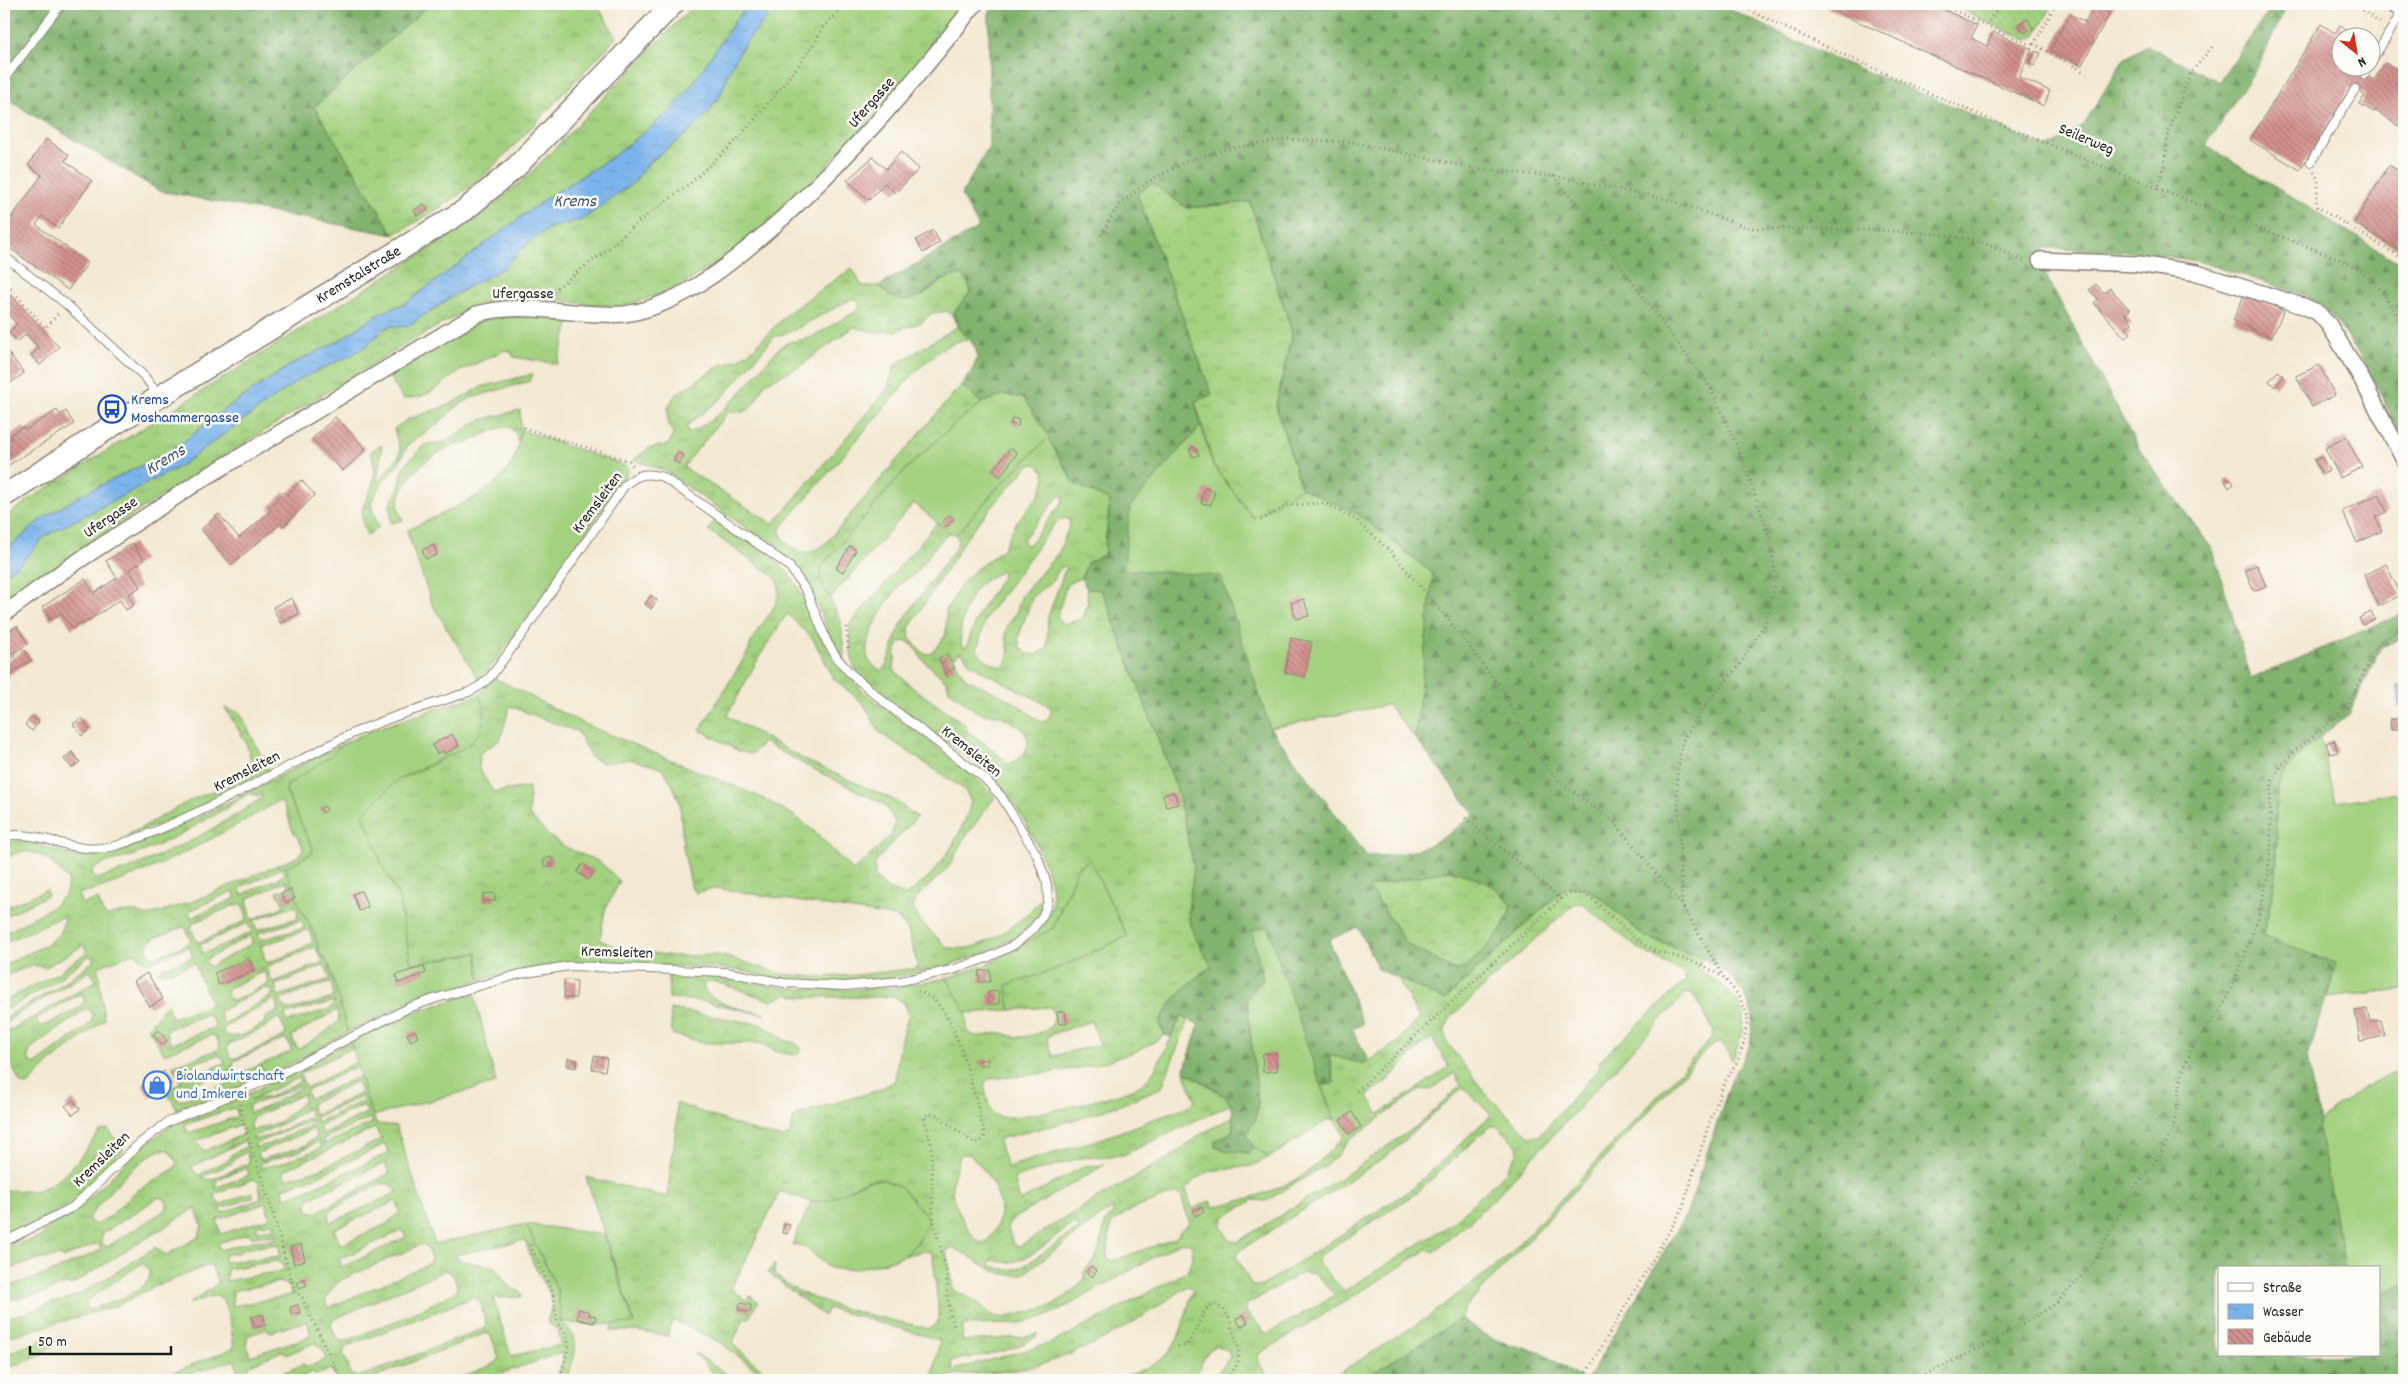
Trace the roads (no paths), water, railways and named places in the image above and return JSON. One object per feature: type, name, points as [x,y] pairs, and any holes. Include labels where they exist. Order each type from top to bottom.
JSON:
[{"type":"main road","name":"Kremstalstraße","points":[[4,496],[159,397],[465,210],[516,166],[673,4]]},
{"type":"street","name":"Ufergasse","points":[[4,614],[63,571],[198,482],[477,314],[498,308],[531,308],[589,314],[624,314],[659,304],[694,287],[723,268],[763,236],[863,139],[924,70],[975,4]]},
{"type":"street","points":[[2040,260],[2138,264],[2197,273],[2317,312],[2329,325],[2359,374],[2404,460]]},
{"type":"lane","points":[[4,79],[61,4]]},
{"type":"lane","points":[[2380,45],[2400,8]]},
{"type":"lane","points":[[2311,162],[2355,89]]},
{"type":"lane","points":[[4,256],[66,304],[145,378],[159,397]]},
{"type":"lane","name":"Kremsleiten","points":[[4,836],[23,833],[72,848],[93,849],[114,846],[137,839],[214,804],[372,724],[469,692],[481,685],[521,636],[621,491],[636,476],[649,473],[663,477],[790,566],[807,592],[827,642],[837,658],[889,706],[983,777],[1001,796],[1037,855],[1047,884],[1048,902],[1042,917],[1031,931],[1014,945],[987,958],[952,970],[901,980],[844,986],[784,983],[726,972],[569,966],[520,974],[437,998],[408,1008],[238,1094],[168,1122],[140,1143],[73,1207],[45,1223],[4,1242]]},
{"type":"water","name":"Krems","points":[[749,4],[778,4],[743,46],[729,71],[721,94],[708,113],[689,132],[649,162],[634,182],[583,219],[547,229],[530,241],[502,269],[455,294],[406,327],[390,326],[383,329],[366,346],[355,353],[300,379],[180,466],[45,536],[23,561],[4,575],[4,552],[39,521],[83,494],[165,454],[222,411],[292,364],[339,341],[377,315],[406,303],[545,199],[611,158],[671,111]]},
{"type":"water","points":[[2398,686],[2404,686],[2404,706],[2399,707]]},
{"type":"place","name":"Krems Moshammergasse","points":[[112,409]]},
{"type":"place","name":"Biolandwirtschaft und Imkerei","points":[[157,1085]]}]
